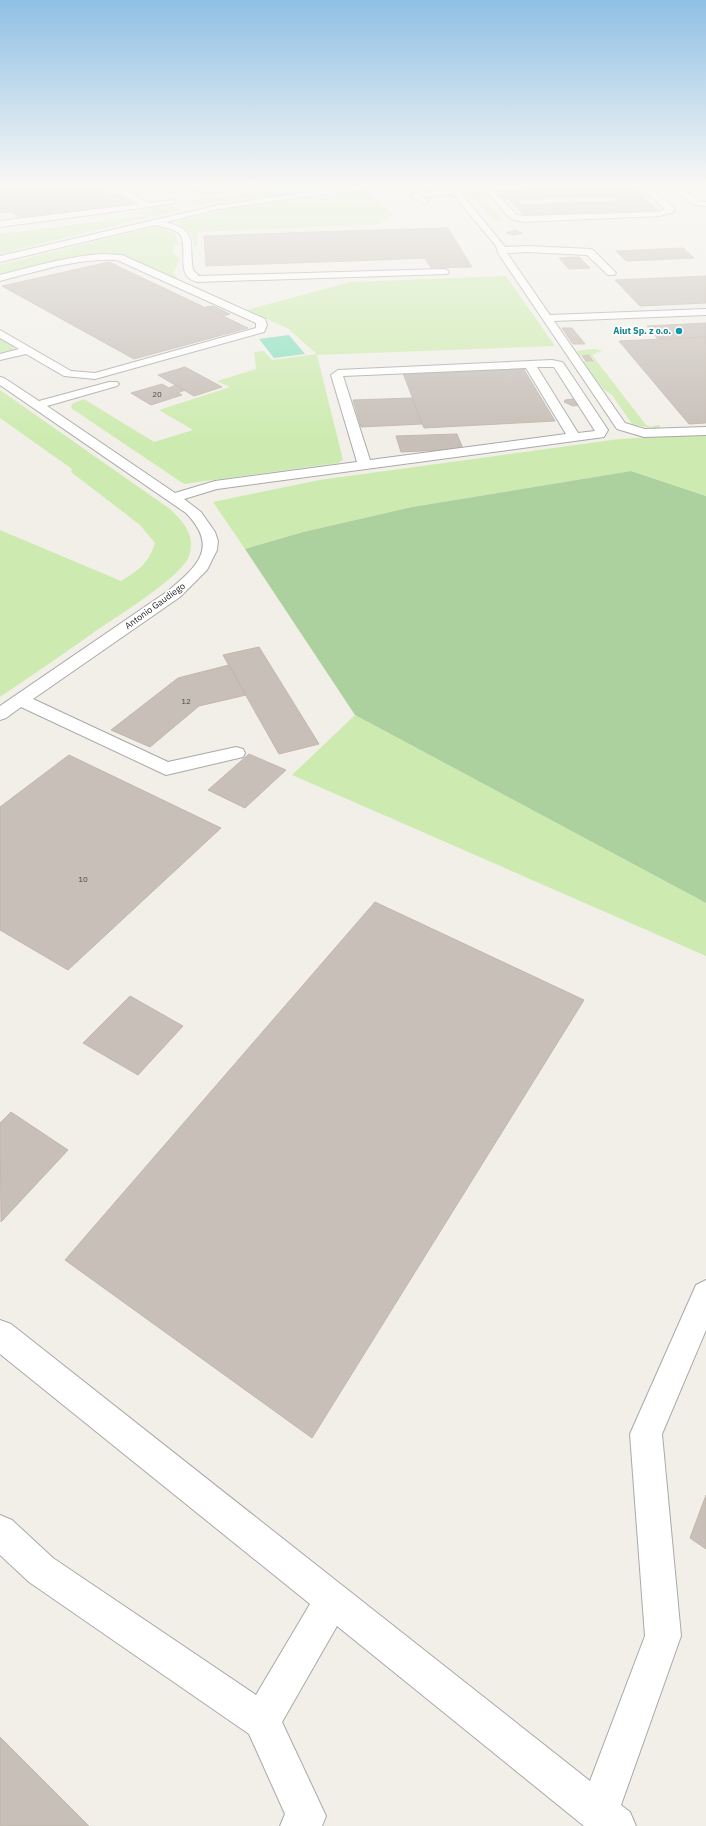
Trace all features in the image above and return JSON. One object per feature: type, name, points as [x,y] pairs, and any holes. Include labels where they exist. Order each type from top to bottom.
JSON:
[{"type":"street","points":[[0,278],[36,269]]},
{"type":"street","points":[[0,333],[68,374],[96,376],[260,330],[262,321],[146,269]]},
{"type":"street","points":[[188,269],[191,276],[197,278],[444,272]]},
{"type":"street","points":[[514,269],[621,426],[644,433],[706,431]]},
{"type":"street","points":[[608,269],[611,273]]},
{"type":"street","points":[[548,318],[706,312]]},
{"type":"street","points":[[0,357],[27,350]]},
{"type":"street","points":[[529,364],[562,425],[574,437]]},
{"type":"street","points":[[174,498],[215,486],[365,466],[484,449],[600,434],[602,430],[558,364],[352,371],[337,375],[365,466]]},
{"type":"street","name":"Antonio Gaudiego","points":[[0,380],[191,510],[208,533],[210,544],[203,565],[190,580],[174,594],[0,714]]},
{"type":"street","points":[[38,405],[126,380]]},
{"type":"street","points":[[478,435],[484,449]]},
{"type":"street","points":[[20,700],[166,769],[236,753]]},
{"type":"street","points":[[0,1335],[607,1819],[662,1636],[646,1434],[706,1295]]},
{"type":"street","points":[[0,1532],[42,1570],[262,1721],[306,1816],[300,1826]]},
{"type":"street","points":[[262,1721],[332,1600]]},
{"type":"green space","points":[[0,269],[26,269],[0,276]]},
{"type":"green space","points":[[150,269],[175,269],[173,273],[179,280],[237,305],[234,306]]},
{"type":"green space","points":[[506,276],[555,346],[317,355],[343,460],[338,463],[184,484],[71,408],[72,404],[84,399],[154,442],[193,430],[159,410],[230,387],[217,381],[256,369],[254,352],[264,351],[272,360],[317,354],[287,328],[247,310],[350,282]]},
{"type":"green space","points":[[289,335],[305,354],[274,358],[259,339]]},
{"type":"green space","points":[[0,337],[13,346],[14,350],[0,355]]},
{"type":"green space","points":[[595,349],[602,351],[592,355],[646,425],[651,427],[658,425],[660,426],[659,428],[651,428],[632,424],[612,395],[603,389],[583,361],[594,360],[590,355],[579,356],[577,352],[580,350]]},
{"type":"green space","points":[[0,390],[170,509],[184,524],[190,536],[191,549],[184,565],[161,586],[0,697],[0,530],[121,581],[142,566],[155,543],[140,525],[71,472],[72,469],[0,418]]},
{"type":"green space","points":[[706,434],[706,496],[631,471],[412,507],[303,532],[245,549],[213,502],[319,480],[619,439]]},
{"type":"green space","points":[[631,471],[706,496],[706,903],[355,715],[245,549],[303,532],[412,507]]},
{"type":"green space","points":[[355,715],[706,903],[706,956],[292,775]]},
{"type":"building","points":[[77,269],[124,269],[248,328],[134,359],[2,286]]},
{"type":"building","points":[[706,276],[706,303],[640,306],[615,280]]},
{"type":"building","points":[[213,306],[230,314],[223,316],[206,307]]},
{"type":"building","name":"Aiut Sp. z o.o.","points":[[706,323],[706,337],[658,339],[647,326]]},
{"type":"building","points":[[562,328],[572,328],[585,344],[573,344]]},
{"type":"building","points":[[706,337],[706,423],[689,424],[619,341]]},
{"type":"building","points":[[589,355],[593,361],[586,361],[582,356]]},
{"type":"building","points":[[185,367],[222,387],[194,396],[158,375]]},
{"type":"building","points":[[523,368],[555,421],[424,428],[403,373]]},
{"type":"building","points":[[162,384],[169,388],[176,385],[185,390],[178,393],[182,395],[151,405],[131,393]]},
{"type":"building","points":[[412,398],[422,424],[361,427],[353,400]]},
{"type":"building","points":[[565,400],[579,400],[580,405],[573,406],[564,402]]},
{"type":"building","points":[[457,434],[463,449],[401,452],[396,436]]},
{"type":"building","points":[[259,647],[319,744],[279,754],[223,655]]},
{"type":"building","points":[[229,665],[246,695],[199,706],[150,747],[111,730],[178,678]]},
{"type":"building","points":[[249,754],[286,770],[245,808],[208,790]]},
{"type":"building","points":[[69,755],[221,828],[68,970],[0,930],[0,807]]},
{"type":"building","points":[[375,902],[584,1000],[312,1438],[65,1260]]},
{"type":"building","points":[[130,996],[183,1026],[138,1075],[83,1043]]},
{"type":"building","points":[[11,1112],[68,1150],[1,1222],[0,1123]]},
{"type":"building","points":[[706,1495],[706,1549],[690,1538]]},
{"type":"building","points":[[0,1737],[89,1826],[0,1826]]},
{"type":"place","name":"Aiut Sp. z o.o.","points":[[679,331]]}]
